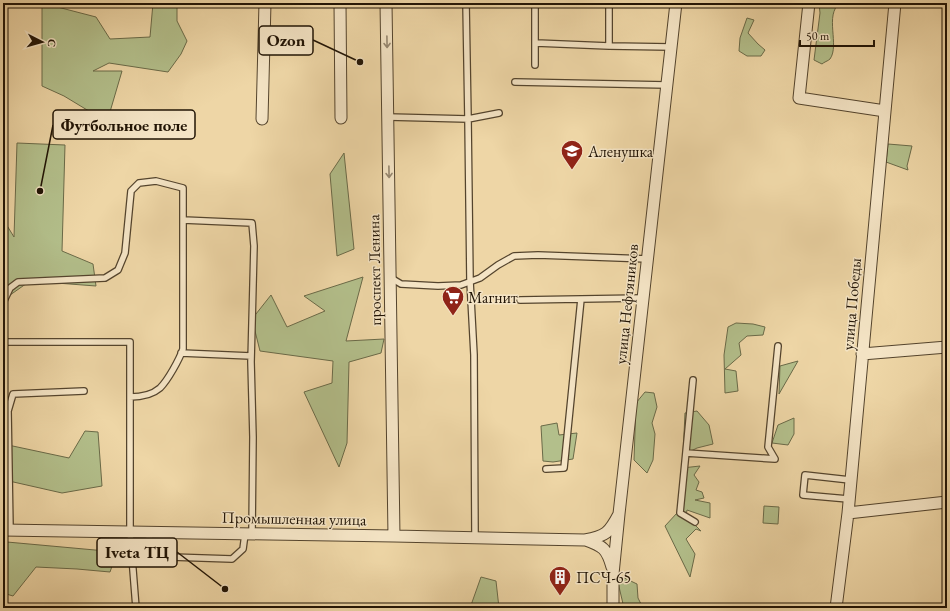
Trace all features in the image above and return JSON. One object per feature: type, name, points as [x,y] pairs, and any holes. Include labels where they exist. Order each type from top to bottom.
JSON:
[{"type":"street","points":[[262,119],[265,3]]},
{"type":"street","points":[[340,3],[341,118]]},
{"type":"street","name":"проспект Ленина","points":[[386,3],[394,536]]},
{"type":"street","name":"улица Нефтяников","points":[[613,608],[613,574],[619,514],[676,3]]},
{"type":"street","points":[[808,3],[799,98],[885,111]]},
{"type":"street","name":"улица Победы","points":[[836,608],[848,513],[848,499],[895,3]]},
{"type":"street","points":[[862,354],[947,347]]},
{"type":"street","points":[[848,513],[947,502]]},
{"type":"street","name":"Промышленная улица","points":[[6,530],[585,540],[600,537],[605,534],[619,514]]},
{"type":"street","name":"Промышленная улица","points":[[585,540],[599,544],[604,549],[610,558],[613,574]]},
{"type":"lane","points":[[466,3],[470,281],[474,356],[475,537]]},
{"type":"lane","points":[[535,3],[535,65]]},
{"type":"lane","points":[[608,46],[609,3]]},
{"type":"lane","points":[[536,43],[671,47]]},
{"type":"lane","points":[[515,82],[667,85]]},
{"type":"lane","points":[[388,117],[468,119],[499,113]]},
{"type":"lane","points":[[3,303],[10,288],[18,282],[106,278],[118,270],[125,254],[131,191],[139,183],[156,181],[183,188],[182,353],[178,363],[160,388],[141,397],[130,397]]},
{"type":"lane","points":[[147,532],[156,553],[171,557],[232,559],[243,549],[249,534],[253,437],[251,356],[254,246],[252,223],[183,220]]},
{"type":"lane","points":[[390,278],[401,284],[438,286],[461,285],[480,278],[514,256],[538,255],[648,259]]},
{"type":"lane","points":[[520,300],[643,298]]},
{"type":"lane","points":[[546,469],[564,468],[581,299]]},
{"type":"lane","points":[[3,342],[130,342],[130,532],[136,608]]},
{"type":"lane","points":[[686,453],[775,459],[768,447],[778,346]]},
{"type":"lane","points":[[182,353],[251,356]]},
{"type":"lane","points":[[693,380],[680,513],[695,522]]},
{"type":"lane","points":[[6,530],[5,411],[13,394],[84,391]]},
{"type":"lane","points":[[848,499],[803,495],[805,475],[850,480]]},
{"type":"green space","points":[[42,3],[96,17],[110,39],[150,37],[153,3],[177,3],[177,21],[187,41],[181,54],[168,72],[109,63],[93,71],[122,71],[107,122],[64,96],[42,86]]},
{"type":"green space","points":[[819,3],[840,3],[835,8],[832,22],[834,46],[833,53],[830,59],[822,64],[814,60],[820,13]]},
{"type":"green space","points":[[747,18],[754,20],[748,33],[765,50],[761,56],[747,56],[739,51],[740,38]]},
{"type":"green space","points":[[17,143],[65,145],[62,251],[93,264],[96,286],[30,281],[3,300],[3,219],[14,237]]},
{"type":"green space","points":[[888,144],[912,146],[907,166],[908,170],[886,162]]},
{"type":"green space","points":[[344,153],[354,249],[337,256],[330,174]]},
{"type":"green space","points":[[363,277],[346,341],[384,339],[381,353],[349,362],[347,443],[339,467],[304,392],[332,383],[333,361],[260,351],[252,319],[271,295],[287,327],[325,311],[304,296]]},
{"type":"green space","points":[[736,323],[753,324],[765,327],[763,335],[747,336],[739,343],[741,355],[725,369],[736,371],[738,391],[725,393],[724,355],[728,327]]},
{"type":"green space","points":[[798,361],[779,394],[780,366]]},
{"type":"green space","points":[[645,392],[654,393],[657,407],[652,423],[655,434],[653,460],[647,473],[634,460],[636,403]]},
{"type":"green space","points":[[697,411],[709,425],[713,444],[697,448],[683,455],[685,413]]},
{"type":"green space","points":[[794,418],[794,434],[788,445],[772,443],[778,425]]},
{"type":"green space","points":[[557,423],[559,435],[577,433],[573,459],[553,462],[543,461],[541,426]]},
{"type":"green space","points":[[85,431],[98,432],[102,486],[62,493],[9,481],[8,445],[69,458]]},
{"type":"green space","points":[[700,466],[694,475],[699,482],[696,490],[702,492],[704,498],[695,500],[710,503],[710,518],[687,510],[686,516],[701,531],[696,529],[686,539],[695,554],[690,577],[665,526],[677,513],[682,468]]},
{"type":"green space","points":[[764,506],[779,507],[778,524],[763,523]]},
{"type":"green space","points":[[7,542],[117,552],[110,572],[36,567],[13,596],[3,593],[3,544]]},
{"type":"green space","points":[[616,574],[637,584],[638,598],[643,608],[624,608]]},
{"type":"green space","points":[[481,577],[496,581],[499,608],[470,608]]},
{"type":"place","name":"Ozon","points":[[360,62]]},
{"type":"place","name":"Аленушка","points":[[572,170]]},
{"type":"place","name":"Футбольное поле","points":[[40,191]]},
{"type":"place","name":"Магнит","points":[[453,316]]},
{"type":"place","name":"Iveta ТЦ","points":[[225,589]]},
{"type":"place","name":"ПСЧ-65","points":[[560,596]]}]
